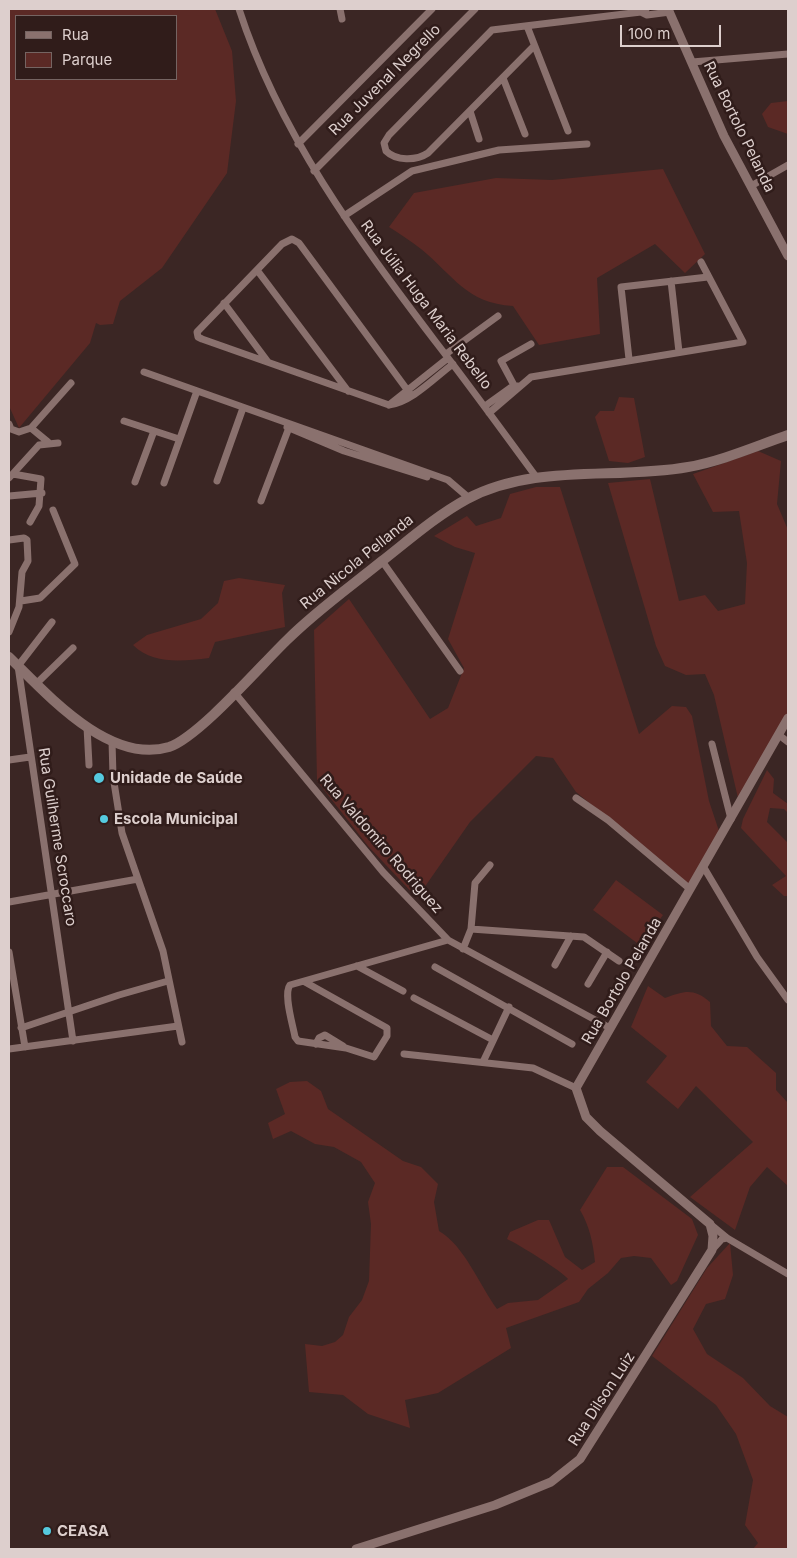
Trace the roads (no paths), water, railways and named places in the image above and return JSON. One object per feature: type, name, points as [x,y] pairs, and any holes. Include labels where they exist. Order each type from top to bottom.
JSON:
[{"type":"main road","name":"Rua Nicola Pellanda","points":[[9,657],[36,684],[87,726],[112,741],[128,748],[148,750],[169,747],[187,737],[289,637],[423,527],[469,498],[506,485],[537,478],[689,467],[788,435]]},
{"type":"street","name":"Rua Júlia Huga Maria Rebello","points":[[239,9],[256,58],[298,144],[314,171],[369,254],[537,478]]},
{"type":"street","points":[[340,9],[342,19]]},
{"type":"street","name":"Rua Juvenal Negrello","points":[[298,144],[432,9]]},
{"type":"street","name":"Rua Juvenal Negrello","points":[[314,171],[475,9]]},
{"type":"street","points":[[534,46],[423,156],[393,157],[385,149],[384,143],[389,135],[492,30],[643,10],[647,15],[669,10]]},
{"type":"street","name":"Rua Bortolo Pelanda","points":[[669,10],[724,136],[788,256]]},
{"type":"street","points":[[527,26],[568,131]]},
{"type":"street","points":[[692,62],[788,54]]},
{"type":"street","points":[[503,78],[526,134]]},
{"type":"street","points":[[470,111],[479,139]]},
{"type":"street","points":[[344,216],[412,170],[499,150],[587,144]]},
{"type":"street","points":[[751,186],[788,165]]},
{"type":"street","points":[[409,393],[295,240],[290,238],[199,328],[198,337],[389,405],[409,393],[498,316]]},
{"type":"street","points":[[487,409],[531,376],[743,342],[700,262]]},
{"type":"street","points":[[256,270],[348,391]]},
{"type":"street","points":[[629,359],[621,287],[708,277]]},
{"type":"street","points":[[671,281],[679,352]]},
{"type":"street","points":[[224,303],[268,363]]},
{"type":"street","points":[[516,387],[500,361],[531,344]]},
{"type":"street","points":[[144,372],[279,421],[346,448],[456,485],[469,498]]},
{"type":"street","points":[[9,424],[11,429],[19,432],[31,428],[71,384]]},
{"type":"street","points":[[164,483],[196,391]]},
{"type":"street","points":[[217,480],[243,408]]},
{"type":"street","points":[[124,421],[180,439]]},
{"type":"street","points":[[261,501],[290,427]]},
{"type":"street","points":[[31,428],[48,442]]},
{"type":"street","points":[[135,482],[154,431]]},
{"type":"street","points":[[11,476],[39,445],[48,442],[58,443]]},
{"type":"street","points":[[11,476],[42,479],[42,493],[39,506],[30,522]]},
{"type":"street","points":[[9,496],[42,493]]},
{"type":"street","points":[[21,600],[40,598],[75,564],[53,510]]},
{"type":"street","points":[[9,540],[24,538],[27,540],[28,561],[22,572],[21,600],[17,616],[9,632]]},
{"type":"street","points":[[382,561],[460,671]]},
{"type":"street","points":[[18,666],[52,622]]},
{"type":"street","points":[[36,684],[73,648]]},
{"type":"street","name":"Rua Guilherme Scroccaro","points":[[18,666],[73,1041]]},
{"type":"street","name":"Rua Valdomiro Rodriguez","points":[[234,692],[383,872],[448,940],[610,1028]]},
{"type":"street","name":"Rua Bortolo Pelanda","points":[[576,1088],[788,718]]},
{"type":"street","points":[[87,726],[89,765]]},
{"type":"street","points":[[779,735],[788,742]]},
{"type":"street","points":[[112,741],[113,776],[122,833],[163,951],[182,1042]]},
{"type":"street","points":[[712,744],[731,819]]},
{"type":"street","points":[[9,760],[30,757]]},
{"type":"street","points":[[576,798],[608,820],[690,889]]},
{"type":"street","points":[[463,949],[471,929],[475,883],[490,865]]},
{"type":"street","points":[[703,866],[757,957],[788,1000]]},
{"type":"street","points":[[9,902],[53,896],[138,879]]},
{"type":"street","points":[[471,929],[584,937],[619,960]]},
{"type":"street","points":[[555,965],[571,936]]},
{"type":"street","points":[[305,982],[384,1024],[388,1029],[387,1036],[374,1057],[346,1048],[300,1042],[295,1037],[287,994],[290,985],[448,940]]},
{"type":"street","points":[[9,952],[24,1047]]},
{"type":"street","points":[[588,984],[607,952]]},
{"type":"street","points":[[357,966],[403,991]]},
{"type":"street","points":[[435,966],[509,1007],[535,1025],[572,1044]]},
{"type":"street","points":[[21,1028],[69,1013],[119,994],[168,981]]},
{"type":"street","points":[[414,998],[493,1040]]},
{"type":"street","points":[[483,1062],[509,1007]]},
{"type":"street","points":[[9,1048],[178,1026]]},
{"type":"street","points":[[404,1054],[540,1069],[576,1088],[586,1117],[600,1131],[727,1238],[788,1274]]},
{"type":"street","points":[[710,1224],[713,1236],[712,1250]]},
{"type":"street","points":[[712,1250],[722,1239],[727,1238]]},
{"type":"street","name":"Rua Dilson Luiz","points":[[356,1549],[495,1505],[551,1482],[580,1459],[712,1250]]},
{"type":"place","name":"Unidade de Saúde","points":[[99,778]]},
{"type":"place","name":"Escola Municipal","points":[[104,819]]},
{"type":"place","name":"CEASA","points":[[47,1531]]}]
